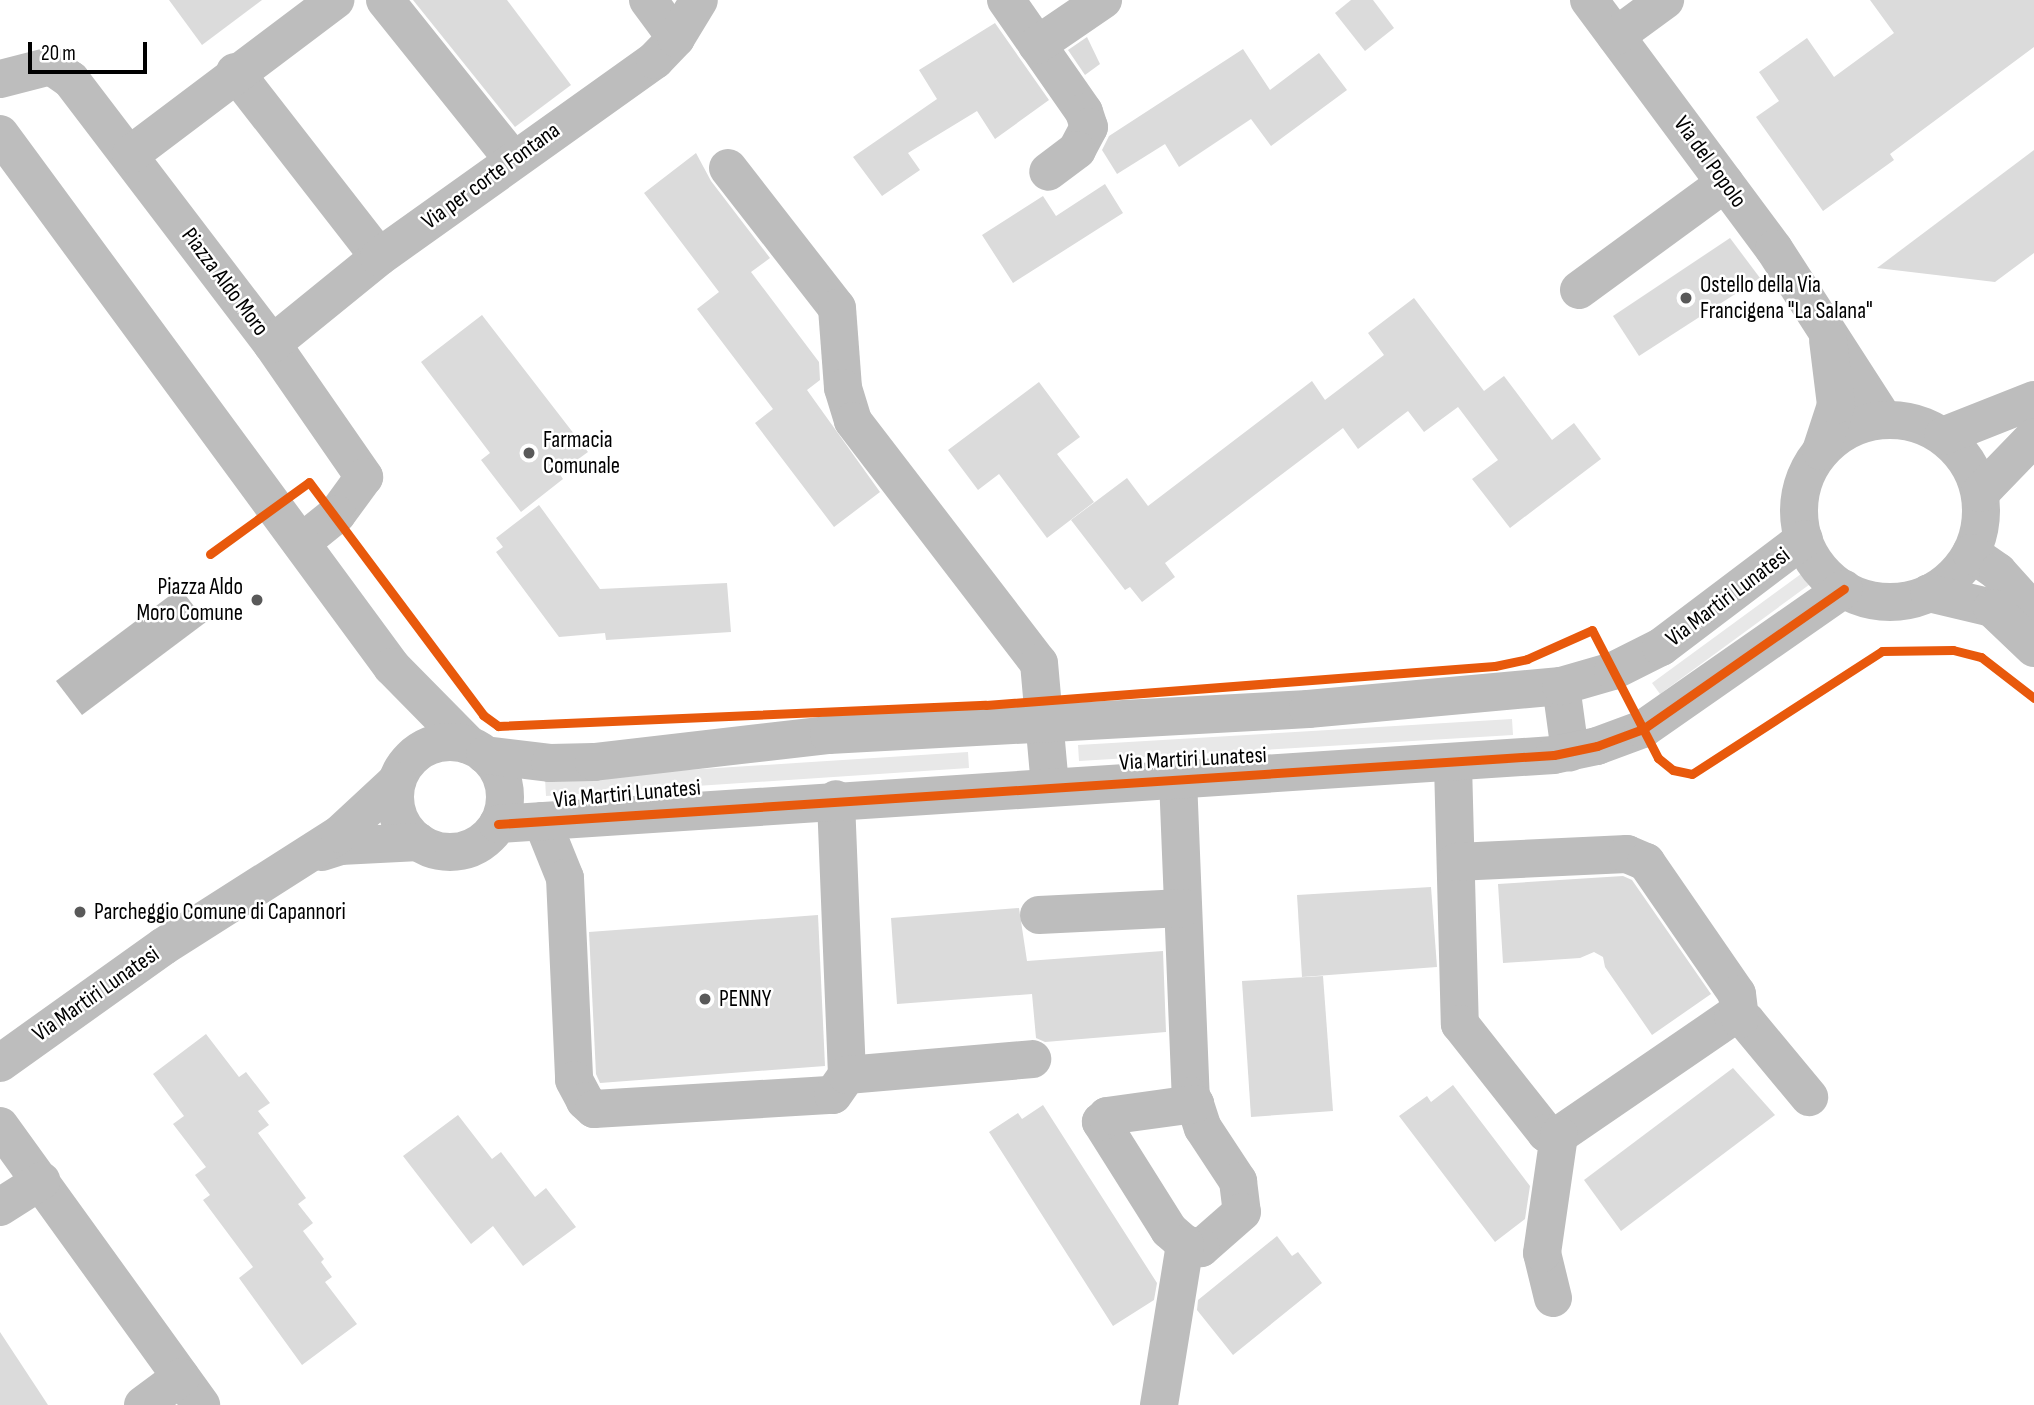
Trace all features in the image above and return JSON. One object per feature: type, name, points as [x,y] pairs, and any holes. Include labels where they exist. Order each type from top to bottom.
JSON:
[{"type":"street","points":[[131,154],[234,72],[335,0]]},
{"type":"street","points":[[385,0],[513,160]]},
{"type":"street","points":[[648,0],[676,38]]},
{"type":"street","name":"Via per corte Fontana","points":[[272,344],[379,257],[655,60],[676,38],[699,0]]},
{"type":"street","points":[[1006,0],[1084,112],[1089,127],[1077,150],[1048,172]]},
{"type":"street","points":[[1037,45],[1103,0]]},
{"type":"street","name":"Via del Popolo","points":[[1590,0],[1725,183],[1826,328],[1884,420]]},
{"type":"street","points":[[1616,36],[1665,0]]},
{"type":"street","name":"Piazza Aldo Moro","points":[[0,79],[51,66],[71,80],[131,154],[272,344],[364,477],[337,514],[301,543]]},
{"type":"street","points":[[234,72],[379,257]]},
{"type":"street","points":[[0,134],[392,667],[477,750],[504,787],[498,824]]},
{"type":"street","points":[[728,168],[837,308],[843,387],[853,421],[1038,663],[1050,786]]},
{"type":"street","points":[[1579,290],[1725,183]]},
{"type":"street","name":"Via del Popolo","points":[[1821,451],[1836,405],[1826,328]]},
{"type":"street","points":[[1943,436],[2034,400]]},
{"type":"street","points":[[1884,420],[1905,421],[1943,436],[1960,451],[1980,492],[1980,523],[1971,553],[1946,583],[1929,593],[1885,601],[1844,589],[1826,576],[1804,539],[1801,493],[1821,451],[1860,425],[1884,420]]},
{"type":"street","points":[[1980,492],[2034,437]]},
{"type":"street","name":"Via Martiri Lunatesi","points":[[0,1062],[164,946],[300,860],[365,814],[401,773],[432,745],[550,763],[594,762],[829,735],[1308,709],[1561,686],[1613,671],[1661,647],[1804,539]]},
{"type":"street","points":[[1971,553],[1998,572],[2034,611]]},
{"type":"street","name":"Via Martiri Lunatesi","points":[[300,860],[340,846],[419,842],[452,852],[470,848],[498,824],[836,799],[1453,764],[1570,752],[1643,729],[1681,707],[1844,589]]},
{"type":"street","points":[[1929,593],[1992,608],[2034,648]]},
{"type":"street","points":[[392,667],[404,702],[398,815],[419,842]]},
{"type":"street","points":[[1561,686],[1570,752]]},
{"type":"street","points":[[1453,764],[1460,1024],[1546,1133],[1559,1135],[1733,1016],[1740,1018],[1809,1097]]},
{"type":"street","points":[[1178,779],[1195,1104],[1203,1128],[1238,1181],[1242,1212],[1201,1248],[1185,1244],[1169,1230],[1101,1122],[1107,1116],[1195,1104]]},
{"type":"street","points":[[542,821],[565,878],[575,1080],[571,1108],[594,1109],[833,1095],[848,1075],[836,799]]},
{"type":"street","points":[[1456,862],[1627,854],[1646,862],[1737,994],[1740,1018]]},
{"type":"street","points":[[1039,915],[1184,908]]},
{"type":"street","points":[[848,1075],[1032,1059]]},
{"type":"street","points":[[0,1126],[191,1391],[142,1405]]},
{"type":"street","points":[[1553,1298],[1542,1253],[1559,1135]]},
{"type":"street","points":[[0,1207],[41,1181]]},
{"type":"street","points":[[1159,1405],[1185,1244]]},
{"type":"shaded area","points":[[1805,571],[1813,582],[1660,694],[1652,683]]},
{"type":"shaded area","points":[[180,588],[206,622],[82,715],[56,681]]},
{"type":"shaded area","points":[[1512,719],[1513,735],[1079,761],[1078,745]]},
{"type":"shaded area","points":[[968,752],[969,768],[546,796],[545,779]]},
{"type":"building","points":[[169,0],[262,0],[202,45]]},
{"type":"building","points":[[413,0],[507,0],[571,85],[515,127]]},
{"type":"building","points":[[1351,0],[1373,0],[1394,28],[1365,51],[1335,13]]},
{"type":"building","points":[[1870,0],[2034,0],[2034,47],[1890,154],[1894,160],[1823,211],[1756,117],[1779,101],[1759,72],[1807,38],[1834,77],[1894,33]]},
{"type":"building","points":[[995,23],[1049,100],[995,139],[977,111],[908,153],[920,170],[882,196],[853,157],[937,99],[919,70]]},
{"type":"building","points":[[1087,37],[1100,64],[1085,75],[1068,50]]},
{"type":"building","points":[[1243,49],[1270,90],[1319,53],[1347,90],[1271,146],[1251,119],[1179,167],[1165,144],[1117,174],[1102,150],[1109,136]]},
{"type":"building","points":[[2034,150],[2034,253],[1995,282],[1877,268]]},
{"type":"building","points":[[696,153],[711,181],[770,258],[751,272],[819,362],[820,380],[807,390],[880,492],[834,527],[755,423],[773,409],[697,309],[719,292],[644,193]]},
{"type":"building","points":[[1105,184],[1123,213],[1013,283],[982,235],[1043,196],[1056,216]]},
{"type":"building","points":[[1730,238],[1760,278],[1639,356],[1613,316]]},
{"type":"building","points":[[1414,298],[1484,391],[1504,376],[1552,440],[1574,423],[1601,459],[1510,528],[1472,479],[1498,460],[1458,407],[1424,432],[1408,411],[1358,449],[1343,428],[1165,563],[1175,577],[1142,602],[1130,587],[1125,590],[1071,520],[1127,478],[1148,506],[1312,381],[1325,400],[1384,355],[1368,333]]},
{"type":"building","points":[[482,315],[588,452],[559,473],[563,479],[521,512],[481,460],[490,453],[421,362]]},
{"type":"building","points":[[1039,382],[1080,437],[1057,454],[1094,502],[1047,538],[999,474],[978,490],[948,450]]},
{"type":"building","points":[[539,505],[600,589],[727,583],[731,632],[606,640],[605,633],[559,637],[496,552],[503,547],[496,538]]},
{"type":"building","points":[[1623,876],[1632,880],[1711,994],[1652,1035],[1605,967],[1603,957],[1594,952],[1580,958],[1503,963],[1498,884]]},
{"type":"building","points":[[1431,887],[1437,967],[1302,977],[1297,895]]},
{"type":"building","points":[[1019,908],[1027,961],[1163,951],[1166,1032],[1045,1042],[1036,1038],[1032,994],[897,1004],[891,918]]},
{"type":"building","name":"PENNY","points":[[818,915],[825,1066],[600,1083],[596,1074],[589,932]]},
{"type":"building","points":[[1323,976],[1333,1111],[1251,1117],[1242,981]]},
{"type":"building","points":[[206,1034],[239,1077],[246,1072],[270,1103],[258,1111],[269,1125],[258,1133],[306,1198],[298,1204],[313,1223],[303,1231],[324,1259],[321,1262],[332,1277],[325,1282],[357,1324],[302,1365],[239,1278],[253,1267],[203,1200],[210,1195],[195,1175],[206,1167],[173,1124],[184,1116],[153,1074]]},
{"type":"building","points":[[1733,1068],[1775,1115],[1621,1231],[1584,1180]]},
{"type":"building","points":[[1453,1085],[1530,1186],[1525,1219],[1495,1242],[1399,1116],[1427,1096],[1431,1102]]},
{"type":"building","points":[[1043,1105],[1157,1283],[1154,1300],[1113,1326],[989,1132],[1018,1113],[1022,1119]]},
{"type":"building","points":[[458,1115],[492,1159],[501,1152],[535,1197],[546,1188],[576,1227],[523,1266],[493,1226],[471,1244],[403,1156]]},
{"type":"building","points":[[1277,1236],[1292,1256],[1298,1252],[1322,1283],[1233,1355],[1197,1310],[1198,1300]]},
{"type":"building","points":[[0,1332],[48,1405],[0,1405]]},
{"type":"cycle path","points":[[210,554],[309,482],[483,715],[498,726],[986,705],[1495,666],[1527,659],[1592,630],[1658,758],[1673,770],[1692,774],[1882,651],[1953,650],[1981,657],[2034,698]]},
{"type":"cycle path","points":[[498,824],[1554,755],[1597,746],[1643,729],[1844,589]]},
{"type":"place","name":"Ostello della Via Francigena \"La Salana\"","points":[[1686,298]]},
{"type":"place","name":"Farmacia Comunale","points":[[529,453]]},
{"type":"place","name":"Piazza Aldo Moro Comune","points":[[257,600]]},
{"type":"place","name":"Parcheggio Comune di Capannori","points":[[80,912]]},
{"type":"place","name":"PENNY","points":[[705,999]]}]
